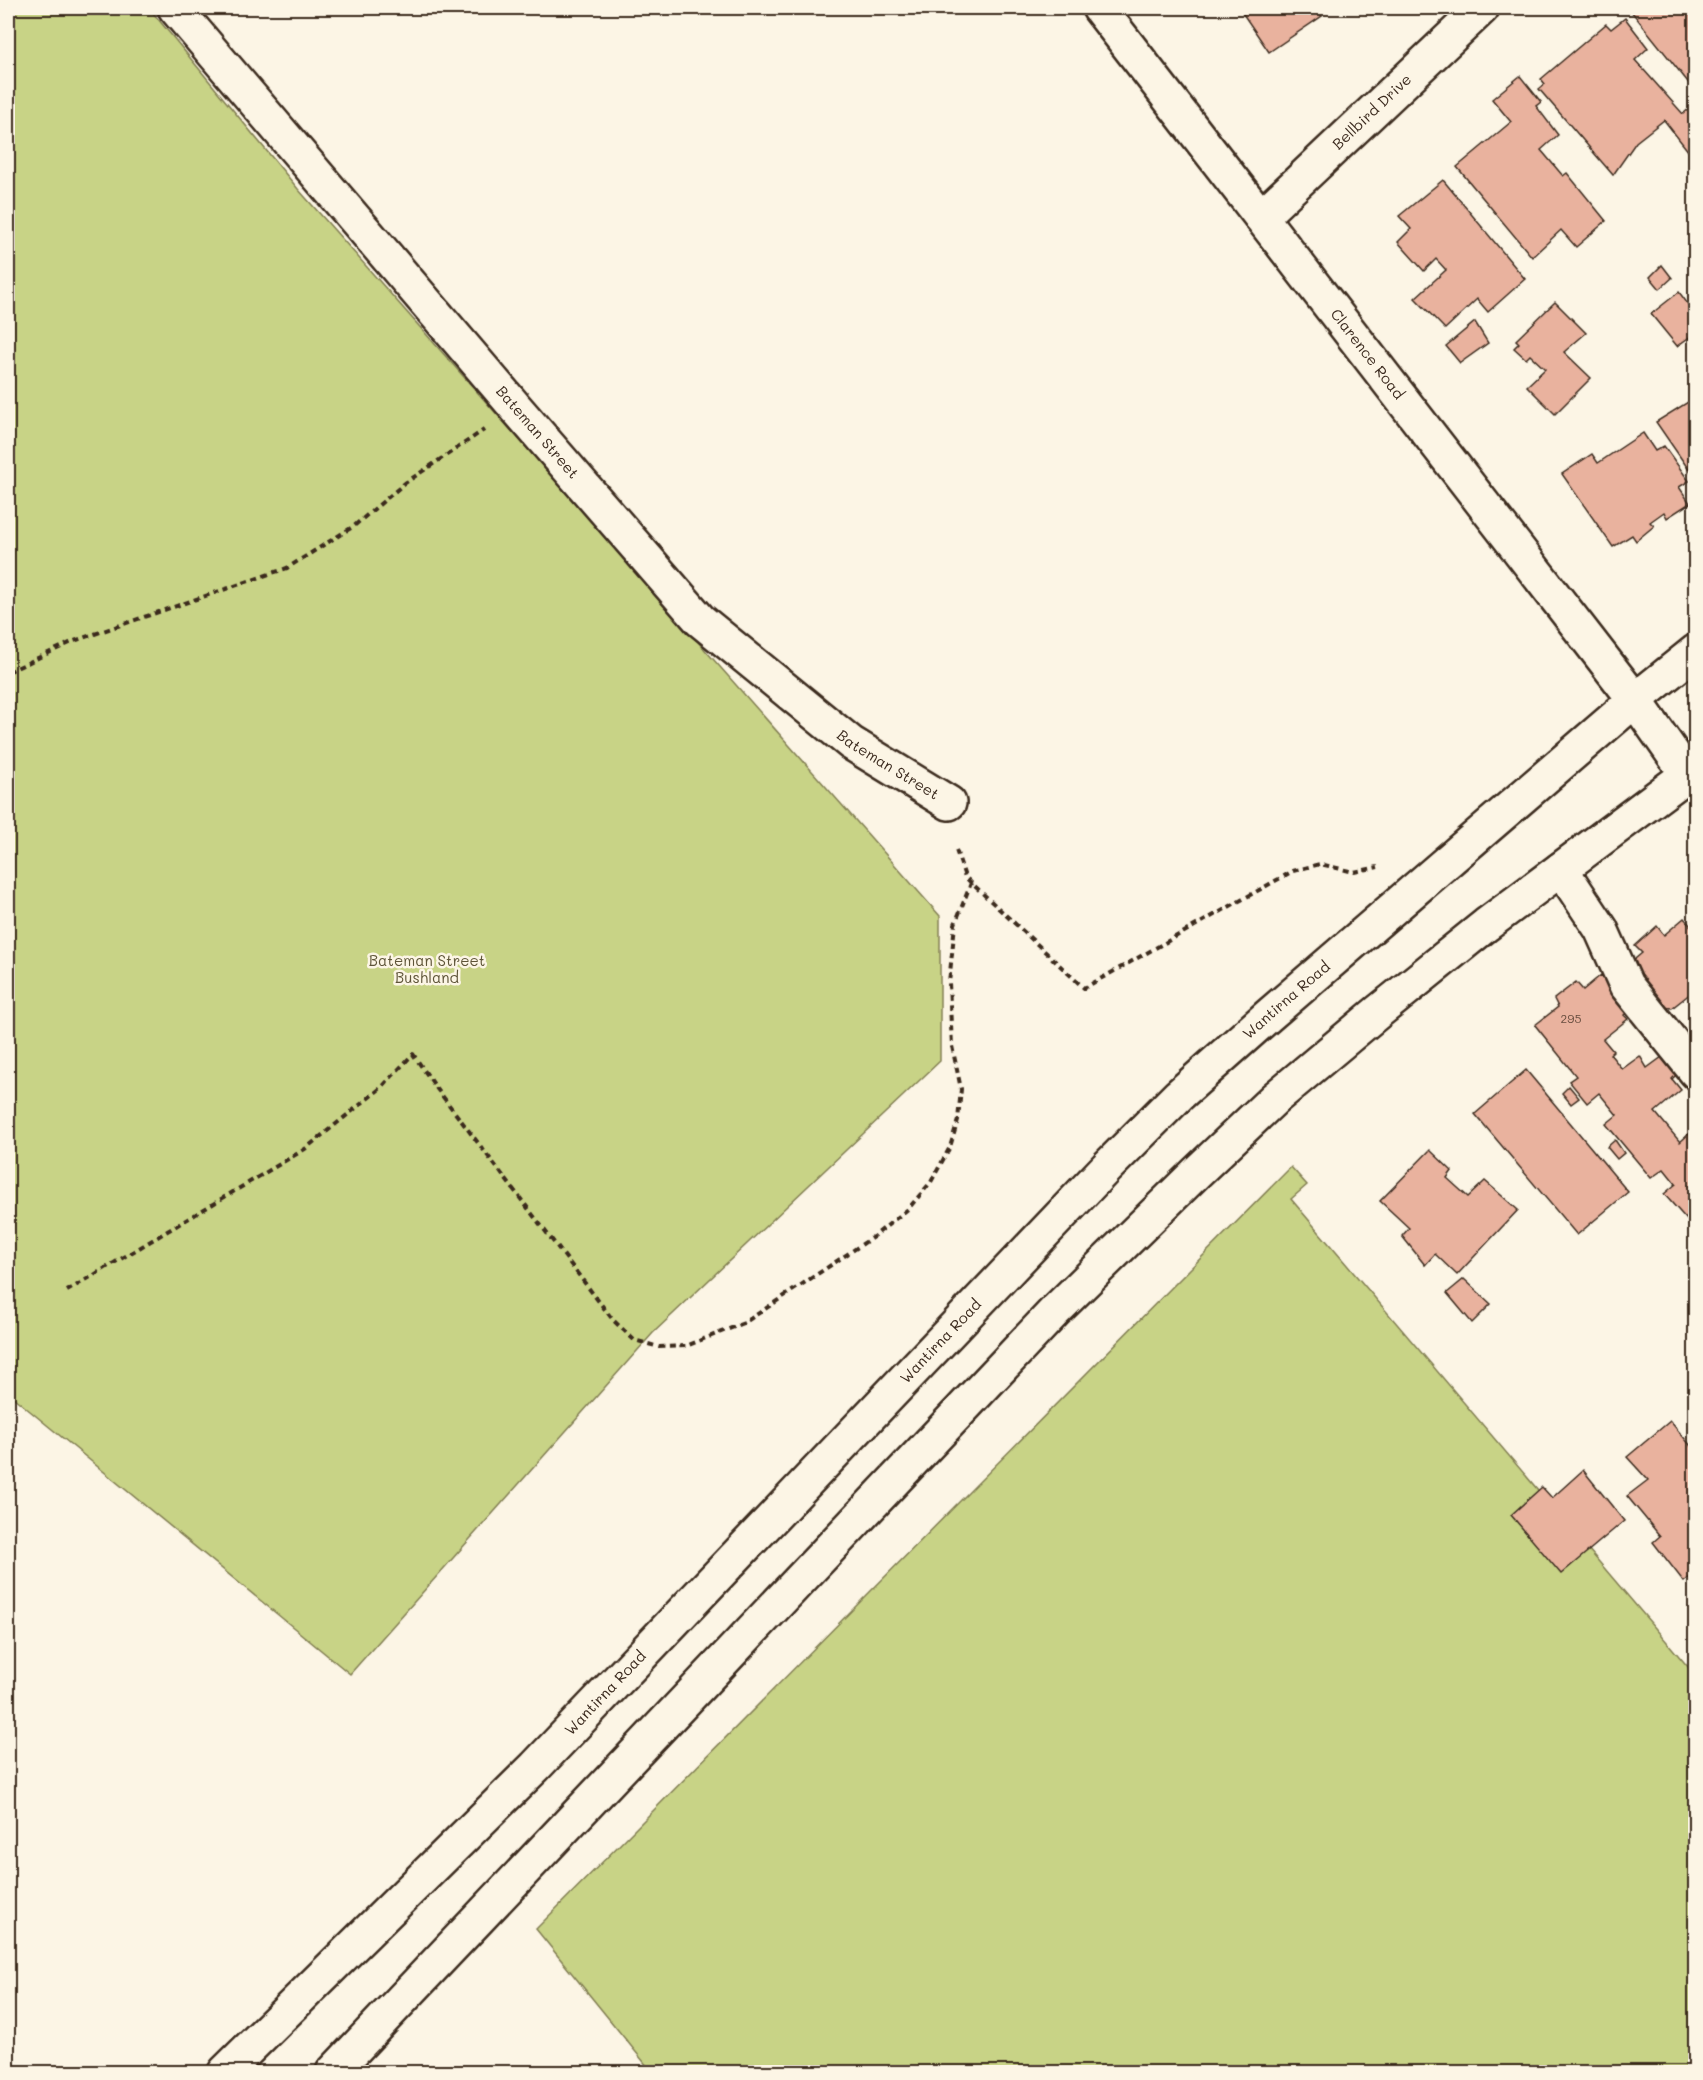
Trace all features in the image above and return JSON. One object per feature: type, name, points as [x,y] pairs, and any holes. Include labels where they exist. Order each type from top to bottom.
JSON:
[{"type":"main road","name":"Bateman Street","points":[[175,8],[700,620],[851,743],[949,803]]},
{"type":"main road","name":"Clarence Road","points":[[1099,8],[1691,771]]},
{"type":"main road","name":"Bellbird Drive","points":[[1261,217],[1482,8]]},
{"type":"main road","name":"Wantirna Road","points":[[225,2073],[535,1767],[1099,1175],[1179,1095],[1292,994],[1695,651]]},
{"type":"main road","points":[[333,2073],[1055,1311],[1188,1180],[1274,1099],[1378,1011],[1691,771]]},
{"type":"main road","points":[[1561,869],[1601,929],[1626,985],[1695,1072]]},
{"type":"path","points":[[8,672],[74,641],[287,568],[354,526],[405,483],[516,408]]},
{"type":"path","points":[[956,850],[965,877],[1084,988],[1293,870],[1320,864],[1354,872],[1368,871],[1389,864]]},
{"type":"path","points":[[67,1291],[305,1149],[382,1087],[413,1054],[437,1089],[614,1320],[634,1340],[659,1347],[686,1346],[744,1323],[873,1238],[908,1209],[932,1182],[950,1148],[958,1120],[961,1089],[952,1046],[949,983],[955,924],[971,883]]},
{"type":"green space","name":"Bateman Street Bushland","points":[[8,8],[149,8],[298,189],[940,916],[940,1061],[653,1333],[350,1674],[8,1393]]},
{"type":"green space","points":[[1291,1167],[1307,1185],[1291,1199],[1695,1675],[1695,2072],[652,2072],[536,1929]]},
{"type":"building","points":[[1239,8],[1316,8],[1322,16],[1269,52]]},
{"type":"building","points":[[1635,8],[1696,8],[1696,92],[1631,11]]},
{"type":"building","points":[[1625,18],[1648,48],[1635,60],[1683,114],[1693,105],[1696,108],[1696,161],[1664,120],[1636,142],[1613,175],[1539,89],[1545,84],[1541,79],[1606,24],[1611,29]]},
{"type":"building","points":[[1520,76],[1541,102],[1536,106],[1558,135],[1541,150],[1563,176],[1567,173],[1606,221],[1576,247],[1561,230],[1532,257],[1457,167],[1511,122],[1492,99]]},
{"type":"building","points":[[1443,180],[1525,279],[1488,312],[1477,299],[1445,329],[1415,298],[1446,270],[1436,259],[1424,271],[1398,242],[1411,229],[1399,216]]},
{"type":"building","points":[[1662,265],[1672,278],[1660,289],[1650,277]]},
{"type":"building","points":[[1679,292],[1696,315],[1696,336],[1694,334],[1677,346],[1651,314]]},
{"type":"building","points":[[1555,302],[1586,333],[1564,352],[1591,378],[1555,414],[1527,386],[1545,369],[1530,355],[1526,359],[1514,348],[1519,343],[1516,340]]},
{"type":"building","points":[[1475,322],[1488,343],[1460,363],[1446,346]]},
{"type":"building","points":[[1696,397],[1696,480],[1656,422]]},
{"type":"building","points":[[1643,433],[1655,451],[1664,446],[1689,481],[1679,487],[1690,503],[1667,518],[1664,512],[1650,522],[1654,526],[1636,541],[1632,535],[1613,547],[1562,474],[1592,454],[1598,463]]},
{"type":"building","points":[[1684,918],[1696,932],[1696,989],[1672,1008],[1660,1007],[1623,969],[1642,953],[1635,946],[1657,926],[1664,935]]},
{"type":"building","points":[[1601,975],[1630,1010],[1624,1015],[1628,1019],[1603,1039],[1613,1051],[1610,1054],[1622,1069],[1640,1056],[1647,1068],[1662,1057],[1677,1074],[1672,1079],[1681,1090],[1655,1112],[1680,1142],[1689,1134],[1693,1137],[1696,1135],[1696,1230],[1664,1194],[1676,1184],[1664,1169],[1651,1178],[1606,1124],[1617,1115],[1599,1093],[1587,1103],[1569,1081],[1576,1076],[1535,1025],[1558,1007],[1554,999],[1576,982],[1583,990]]},
{"type":"building","points":[[1526,1070],[1628,1192],[1577,1235],[1475,1114]]},
{"type":"building","points":[[1569,1086],[1579,1098],[1571,1104],[1562,1093]]},
{"type":"building","points":[[1615,1140],[1624,1153],[1617,1159],[1607,1147]]},
{"type":"building","points":[[1430,1150],[1452,1171],[1447,1178],[1468,1197],[1485,1181],[1518,1210],[1457,1275],[1435,1254],[1425,1265],[1402,1236],[1409,1228],[1380,1201]]},
{"type":"building","points":[[1464,1279],[1491,1304],[1472,1323],[1447,1293]]},
{"type":"building","points":[[1670,1421],[1696,1452],[1696,1572],[1684,1582],[1653,1542],[1660,1536],[1627,1496],[1648,1480],[1627,1457]]},
{"type":"building","points":[[1583,1470],[1624,1521],[1561,1574],[1511,1515],[1542,1487],[1552,1498]]}]
